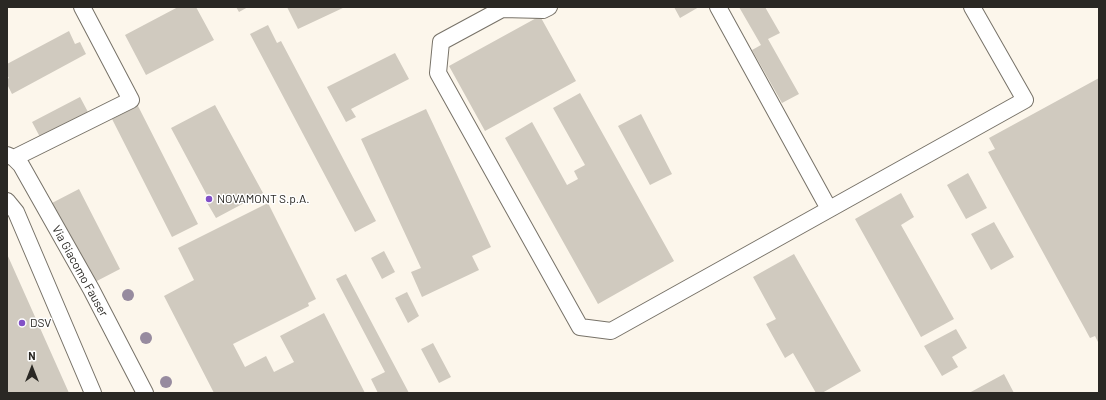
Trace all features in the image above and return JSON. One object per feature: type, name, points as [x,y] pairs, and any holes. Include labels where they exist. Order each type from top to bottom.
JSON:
[{"type":"street","points":[[10,157],[131,100],[82,7]]},
{"type":"street","points":[[549,7],[543,10],[501,8],[441,42],[438,73],[580,326],[611,330],[1025,100],[972,7]]},
{"type":"street","points":[[718,7],[829,209]]},
{"type":"street","name":"Via Giacomo Fauser","points":[[10,157],[21,165],[91,289],[145,393]]},
{"type":"street","points":[[7,200],[16,212],[93,393]]},
{"type":"building","points":[[178,7],[196,7],[214,40],[146,75],[125,35]]},
{"type":"building","points":[[236,7],[248,7],[239,12]]},
{"type":"building","points":[[287,7],[345,7],[298,29]]},
{"type":"building","points":[[674,7],[699,7],[680,18]]},
{"type":"building","points":[[739,7],[765,7],[780,33],[768,39],[799,94],[782,103],[752,50],[761,45]]},
{"type":"building","points":[[540,16],[576,81],[485,131],[449,66]]},
{"type":"building","points":[[268,25],[277,43],[281,41],[376,221],[355,232],[250,34]]},
{"type":"building","points":[[69,31],[75,44],[80,42],[86,54],[12,94],[7,84],[7,79],[9,78],[7,75],[7,64]]},
{"type":"building","points":[[395,53],[409,79],[351,109],[356,117],[346,122],[327,87]]},
{"type":"building","points":[[1099,78],[1099,344],[1095,336],[1090,338],[988,152],[995,149],[989,138]]},
{"type":"building","points":[[580,93],[674,261],[598,304],[505,138],[532,122],[567,185],[578,179],[574,171],[585,165],[553,108]]},
{"type":"building","points":[[80,97],[88,112],[40,137],[32,122]]},
{"type":"building","points":[[215,105],[263,193],[216,218],[206,201],[209,199],[171,128]]},
{"type":"building","points":[[138,106],[198,224],[172,237],[112,119]]},
{"type":"building","points":[[426,109],[491,247],[472,256],[479,270],[422,297],[411,272],[421,268],[361,139]]},
{"type":"building","points":[[641,114],[672,174],[650,185],[618,126]]},
{"type":"building","points":[[968,173],[987,208],[966,219],[947,185]]},
{"type":"building","points":[[79,189],[120,269],[93,283],[52,203]]},
{"type":"building","points":[[901,193],[914,217],[901,225],[954,319],[921,337],[855,219]]},
{"type":"building","points":[[268,203],[316,299],[308,303],[309,306],[233,344],[245,367],[266,356],[274,372],[294,362],[280,336],[324,313],[365,393],[214,393],[164,296],[194,280],[178,248]]},
{"type":"building","points":[[994,222],[1014,257],[991,270],[971,234]]},
{"type":"building","points":[[384,251],[395,272],[382,279],[371,258]]},
{"type":"building","name":"DSV","points":[[7,254],[69,393],[7,393]]},
{"type":"building","points":[[794,254],[861,371],[822,393],[816,393],[793,353],[785,358],[766,324],[776,319],[753,277]]},
{"type":"building","points":[[346,274],[409,393],[378,393],[371,379],[385,372],[336,279]]},
{"type":"building","points":[[407,292],[419,316],[408,323],[395,298]]},
{"type":"building","points":[[956,329],[967,348],[952,357],[958,367],[942,376],[924,346]]},
{"type":"building","points":[[433,343],[451,377],[439,383],[421,349]]},
{"type":"building","points":[[1004,374],[1014,393],[969,393]]},
{"type":"place","name":"NOVAMONT S.p.A.","points":[[209,199]]},
{"type":"place","name":"DSV","points":[[22,323]]}]
